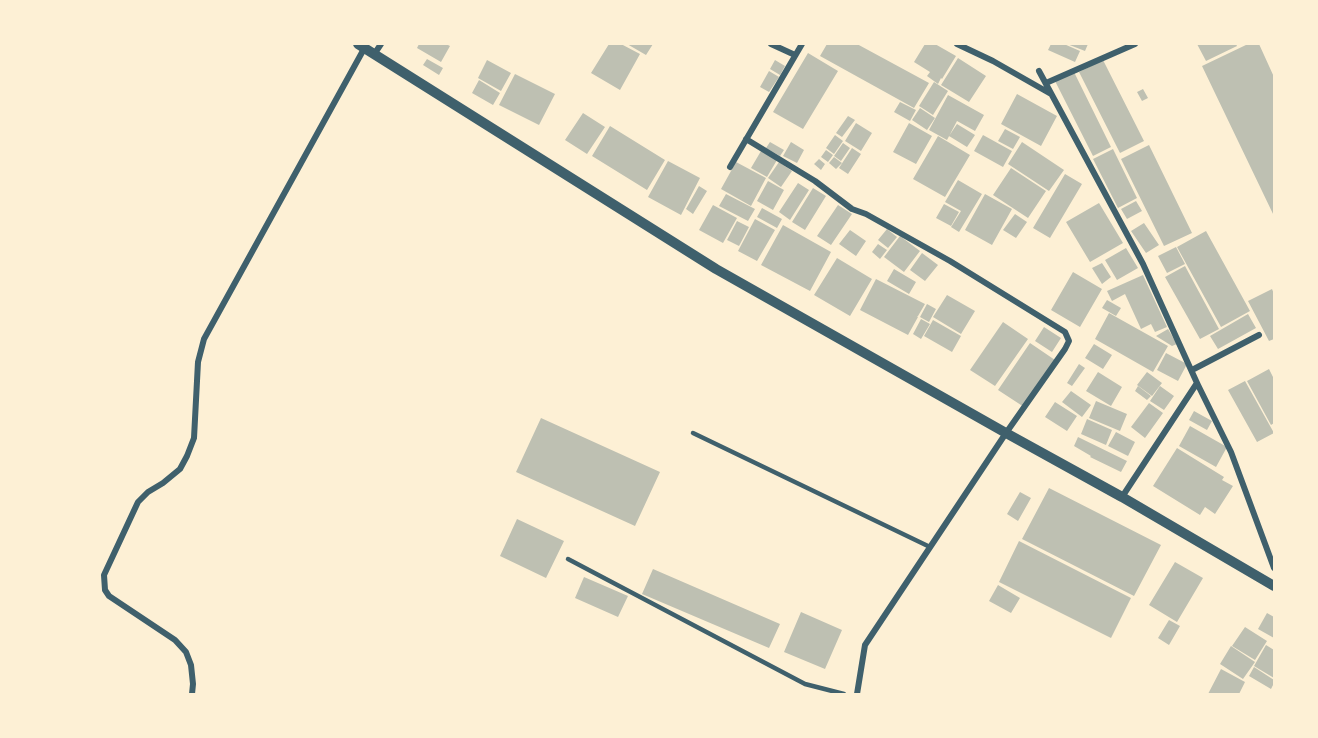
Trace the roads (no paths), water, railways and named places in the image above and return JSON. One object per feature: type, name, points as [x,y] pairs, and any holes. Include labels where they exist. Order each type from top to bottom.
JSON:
[{"type":"street","points":[[192,694],[191,665],[186,652],[176,640],[110,596],[105,590],[104,575],[138,502],[180,469],[187,456],[194,438],[198,362],[204,339],[366,48],[381,44]]},
{"type":"street","points":[[771,44],[795,55]]},
{"type":"street","points":[[730,167],[802,44]]},
{"type":"street","points":[[957,44],[993,61],[1051,94]]},
{"type":"street","points":[[1046,83],[1135,44]]},
{"type":"street","points":[[366,48],[716,269],[1122,497],[1275,586]]},
{"type":"street","points":[[1039,71],[1143,264],[1197,383],[1232,452],[1275,568]]},
{"type":"street","points":[[746,139],[815,181],[852,209],[866,214],[940,256],[1065,332],[1069,341],[865,645],[857,694]]},
{"type":"street","points":[[1192,370],[1259,335]]},
{"type":"street","points":[[1122,497],[1197,383]]},
{"type":"lane","points":[[693,433],[930,548]]},
{"type":"lane","points":[[568,559],[805,684],[844,694]]}]
